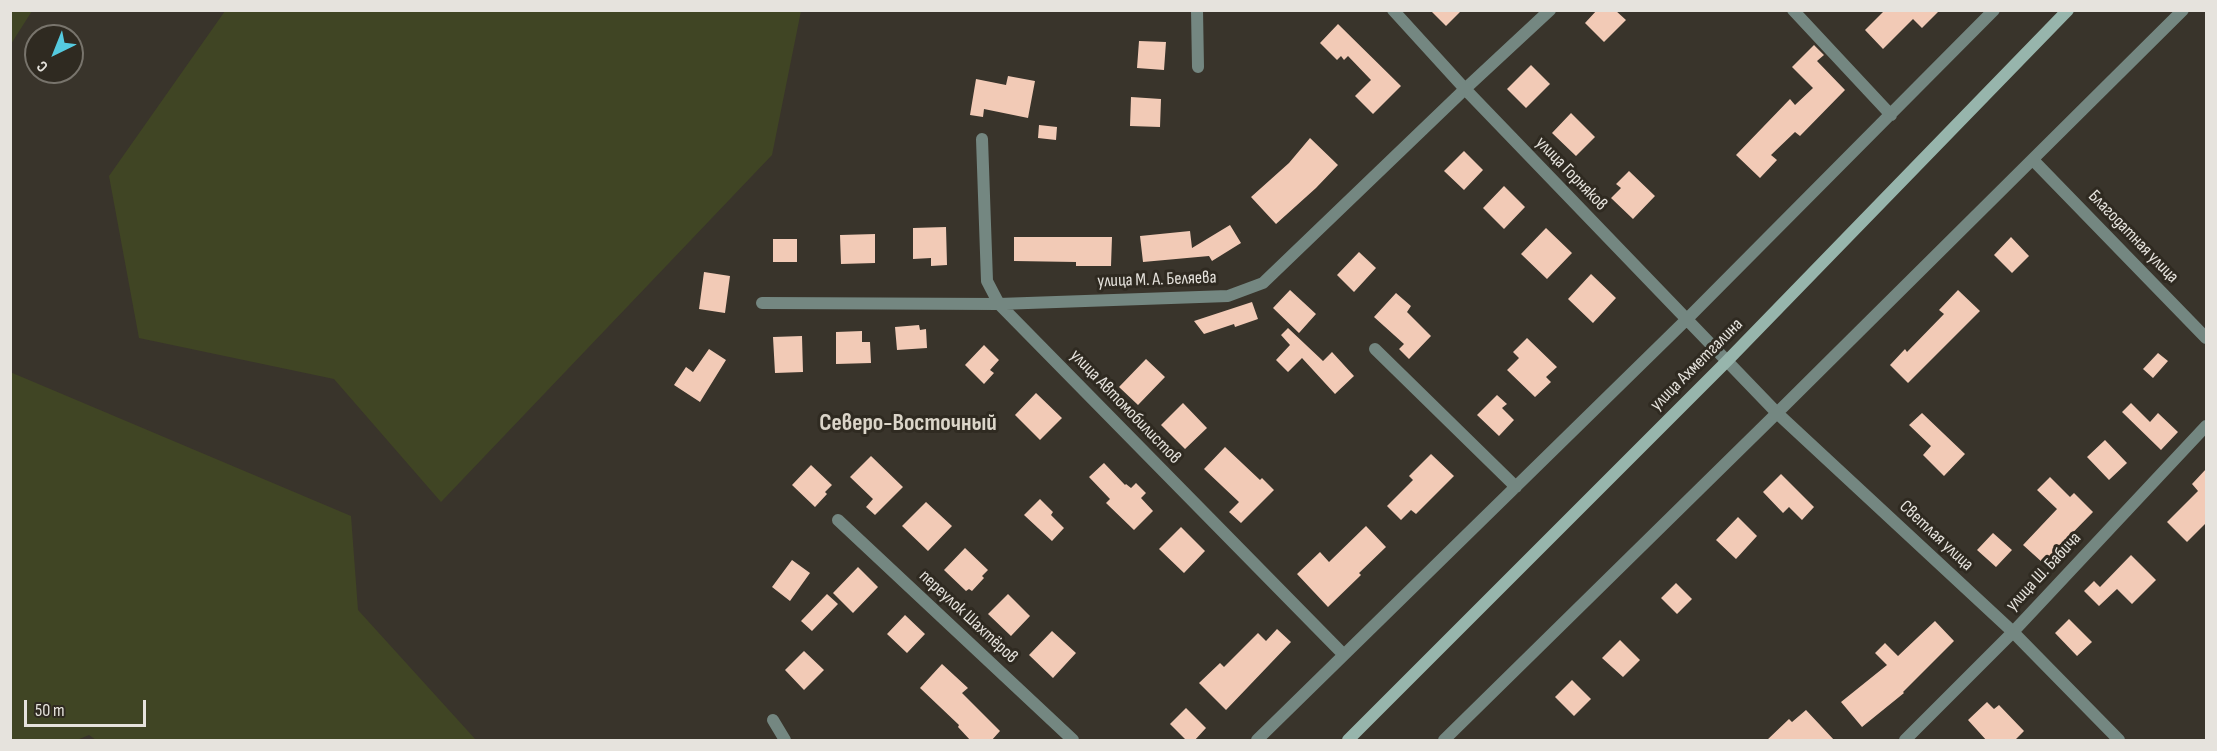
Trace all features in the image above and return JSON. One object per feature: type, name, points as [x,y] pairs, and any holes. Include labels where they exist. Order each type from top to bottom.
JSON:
[{"type":"main road","name":"улица Ахметгалина","points":[[1348,741],[1726,361],[2068,10]]},
{"type":"street","points":[[1197,10],[1198,67]]},
{"type":"street","name":"улица Горняков","points":[[1392,10],[1726,361]]},
{"type":"street","name":"улица М. А. Беляева","points":[[762,303],[999,304],[1228,296],[1263,283],[1550,10]]},
{"type":"street","points":[[1793,10],[1891,116]]},
{"type":"street","points":[[1257,741],[1343,654],[1686,320],[1994,10]]},
{"type":"street","points":[[1444,741],[2183,10]]},
{"type":"street","name":"улица Автомобилистов","points":[[982,139],[987,281],[999,304],[1343,654]]},
{"type":"street","name":"Благодатная улица","points":[[2033,160],[2206,338]]},
{"type":"street","points":[[1375,349],[1516,487]]},
{"type":"street","name":"Светлая улица","points":[[1726,361],[1777,413],[2013,632],[2120,741]]},
{"type":"street","name":"улица Ш. Бабича","points":[[1905,741],[2013,632],[2206,426]]},
{"type":"street","name":"переулок Шахтёров","points":[[838,520],[1073,741]]},
{"type":"street","points":[[773,720],[785,741]]},
{"type":"green space","points":[[10,11],[32,11],[11,44]]},
{"type":"green space","points":[[225,11],[801,11],[772,155],[441,502],[334,379],[139,338],[109,176]]},
{"type":"green space","points":[[10,372],[351,516],[358,610],[476,740],[96,740],[89,735],[77,740],[11,740]]},
{"type":"building","points":[[1430,10],[1462,10],[1446,26]]},
{"type":"building","points":[[1597,10],[1615,10],[1626,20],[1604,42],[1585,23]]},
{"type":"building","points":[[1885,10],[1940,10],[1922,28],[1913,19],[1883,49],[1865,30]]},
{"type":"building","points":[[1338,24],[1401,86],[1373,114],[1355,96],[1371,80],[1348,56],[1344,60],[1341,56],[1337,60],[1320,43]]},
{"type":"building","points":[[1139,41],[1166,42],[1164,70],[1137,68]]},
{"type":"building","points":[[1814,45],[1824,55],[1817,61],[1845,90],[1800,136],[1795,132],[1771,155],[1777,160],[1760,178],[1736,155],[1790,99],[1795,105],[1813,88],[1792,67]]},
{"type":"building","points":[[1531,65],[1550,84],[1526,108],[1507,89]]},
{"type":"building","points":[[1008,76],[1035,81],[1028,118],[984,109],[983,117],[970,115],[976,79],[1006,85]]},
{"type":"building","points":[[1131,97],[1161,99],[1160,127],[1130,126]]},
{"type":"building","points":[[1571,113],[1595,137],[1576,156],[1552,133]]},
{"type":"building","points":[[1039,125],[1057,127],[1056,140],[1038,138]]},
{"type":"building","points":[[1310,138],[1338,165],[1276,224],[1251,197],[1289,163]]},
{"type":"building","points":[[1464,151],[1483,170],[1464,190],[1444,171]]},
{"type":"building","points":[[1629,171],[1655,196],[1633,219],[1611,198],[1621,188],[1616,184]]},
{"type":"building","points":[[1504,186],[1525,207],[1504,229],[1483,208]]},
{"type":"building","points":[[1230,225],[1241,243],[1212,261],[1209,256],[1143,262],[1140,236],[1190,231],[1192,248]]},
{"type":"building","points":[[946,227],[947,265],[931,266],[931,258],[913,259],[913,228]]},
{"type":"building","points":[[1546,228],[1572,253],[1547,279],[1521,254]]},
{"type":"building","points":[[875,234],[875,263],[841,264],[840,235]]},
{"type":"building","points":[[1014,237],[1112,237],[1111,266],[1076,266],[1076,262],[1014,261]]},
{"type":"building","points":[[2011,237],[2029,256],[2012,273],[1994,255]]},
{"type":"building","points":[[773,239],[797,239],[797,262],[773,262]]},
{"type":"building","points":[[1359,252],[1376,268],[1354,292],[1337,275]]},
{"type":"building","points":[[704,272],[730,276],[725,313],[699,309]]},
{"type":"building","points":[[1591,274],[1616,298],[1593,323],[1568,299]]},
{"type":"building","points":[[1290,290],[1316,314],[1299,333],[1273,308]]},
{"type":"building","points":[[1958,290],[1980,311],[1908,383],[1890,365],[1905,349],[1907,352],[1944,314],[1939,310]]},
{"type":"building","points":[[1396,293],[1411,306],[1407,312],[1431,336],[1409,359],[1399,349],[1404,344],[1374,317]]},
{"type":"building","points":[[1252,302],[1258,319],[1235,327],[1234,324],[1204,334],[1194,321]]},
{"type":"building","points":[[919,325],[920,330],[926,329],[927,348],[897,350],[895,327]]},
{"type":"building","points":[[1288,328],[1323,361],[1332,352],[1354,376],[1335,394],[1302,358],[1288,372],[1276,360],[1290,345],[1281,335]]},
{"type":"building","points":[[862,331],[862,342],[870,342],[871,363],[836,364],[836,332]]},
{"type":"building","points":[[802,336],[803,372],[775,373],[773,337]]},
{"type":"building","points":[[1527,338],[1557,367],[1546,377],[1551,382],[1535,397],[1507,370],[1519,358],[1513,352]]},
{"type":"building","points":[[984,345],[999,360],[990,370],[994,373],[984,384],[965,365]]},
{"type":"building","points":[[709,349],[726,360],[700,402],[674,385],[686,367],[693,372]]},
{"type":"building","points":[[2158,353],[2168,361],[2153,378],[2143,369]]},
{"type":"building","points":[[1146,359],[1165,377],[1138,405],[1119,387]]},
{"type":"building","points":[[1036,393],[1062,418],[1040,440],[1015,415]]},
{"type":"building","points":[[1497,395],[1507,404],[1502,408],[1514,420],[1499,436],[1477,415]]},
{"type":"building","points":[[1183,403],[1207,428],[1185,449],[1161,425]]},
{"type":"building","points":[[2131,403],[2150,422],[2158,413],[2178,432],[2161,450],[2122,412]]},
{"type":"building","points":[[1922,413],[1965,454],[1944,476],[1923,455],[1931,446],[1909,425]]},
{"type":"building","points":[[2105,440],[2127,463],[2109,480],[2087,457]]},
{"type":"building","points":[[1225,447],[1274,490],[1241,523],[1229,512],[1239,502],[1204,469]]},
{"type":"building","points":[[1431,454],[1454,476],[1416,514],[1411,510],[1401,520],[1387,506],[1413,480],[1409,476]]},
{"type":"building","points":[[871,456],[903,487],[875,515],[866,507],[873,499],[850,477]]},
{"type":"building","points":[[1104,463],[1125,485],[1131,488],[1136,483],[1146,493],[1141,498],[1153,511],[1134,530],[1106,503],[1110,499],[1089,477]]},
{"type":"building","points":[[811,465],[832,485],[815,507],[792,485]]},
{"type":"building","points":[[2206,469],[2206,523],[2187,542],[2167,522],[2198,491],[2192,484]]},
{"type":"building","points":[[1781,474],[1814,507],[1802,520],[1789,507],[1783,513],[1763,492]]},
{"type":"building","points":[[2050,477],[2070,497],[2074,493],[2093,512],[2043,563],[2023,545],[2057,509],[2037,490]]},
{"type":"building","points":[[1040,499],[1064,528],[1052,541],[1024,515]]},
{"type":"building","points":[[926,502],[952,526],[928,551],[902,526]]},
{"type":"building","points":[[1738,517],[1757,536],[1736,559],[1716,540]]},
{"type":"building","points":[[1366,526],[1386,547],[1328,607],[1297,574],[1320,552],[1329,562]]},
{"type":"building","points":[[1181,527],[1205,551],[1184,573],[1159,549]]},
{"type":"building","points":[[1993,533],[2012,550],[1996,567],[1977,550]]},
{"type":"building","points":[[965,548],[988,570],[972,591],[969,589],[966,591],[944,570]]},
{"type":"building","points":[[2131,555],[2156,580],[2132,604],[2117,589],[2099,606],[2084,591],[2094,581],[2100,587]]},
{"type":"building","points":[[792,560],[810,573],[790,601],[772,587]]},
{"type":"building","points":[[858,567],[878,587],[853,613],[833,593]]},
{"type":"building","points":[[1676,583],[1692,599],[1677,614],[1661,598]]},
{"type":"building","points":[[827,594],[838,604],[812,631],[801,621]]},
{"type":"building","points":[[1008,594],[1030,616],[1011,636],[988,614]]},
{"type":"building","points":[[905,615],[925,634],[907,653],[887,634]]},
{"type":"building","points":[[2069,619],[2092,642],[2077,656],[2055,633]]},
{"type":"building","points":[[1935,621],[1954,641],[1904,693],[1862,727],[1841,702],[1887,665],[1875,653],[1885,643],[1898,656]]},
{"type":"building","points":[[1277,629],[1291,642],[1226,710],[1199,683],[1220,663],[1224,667],[1258,633],[1266,641]]},
{"type":"building","points":[[1052,631],[1076,653],[1053,678],[1029,655]]},
{"type":"building","points":[[1620,640],[1640,660],[1623,677],[1602,658]]},
{"type":"building","points":[[804,651],[824,670],[804,690],[785,670]]},
{"type":"building","points":[[942,664],[968,688],[962,693],[1000,731],[991,741],[971,741],[958,727],[959,725],[920,688]]},
{"type":"building","points":[[1572,680],[1591,699],[1574,716],[1555,697]]},
{"type":"building","points":[[1987,702],[1994,709],[1999,705],[2024,731],[2014,741],[1987,741],[1968,720]]},
{"type":"building","points":[[1186,708],[1206,728],[1194,741],[1187,741],[1170,724]]},
{"type":"building","points":[[1806,710],[1835,741],[1766,741],[1789,719],[1792,722]]},
{"type":"district","name":"Северо-Восточный","points":[[908,424]]}]
